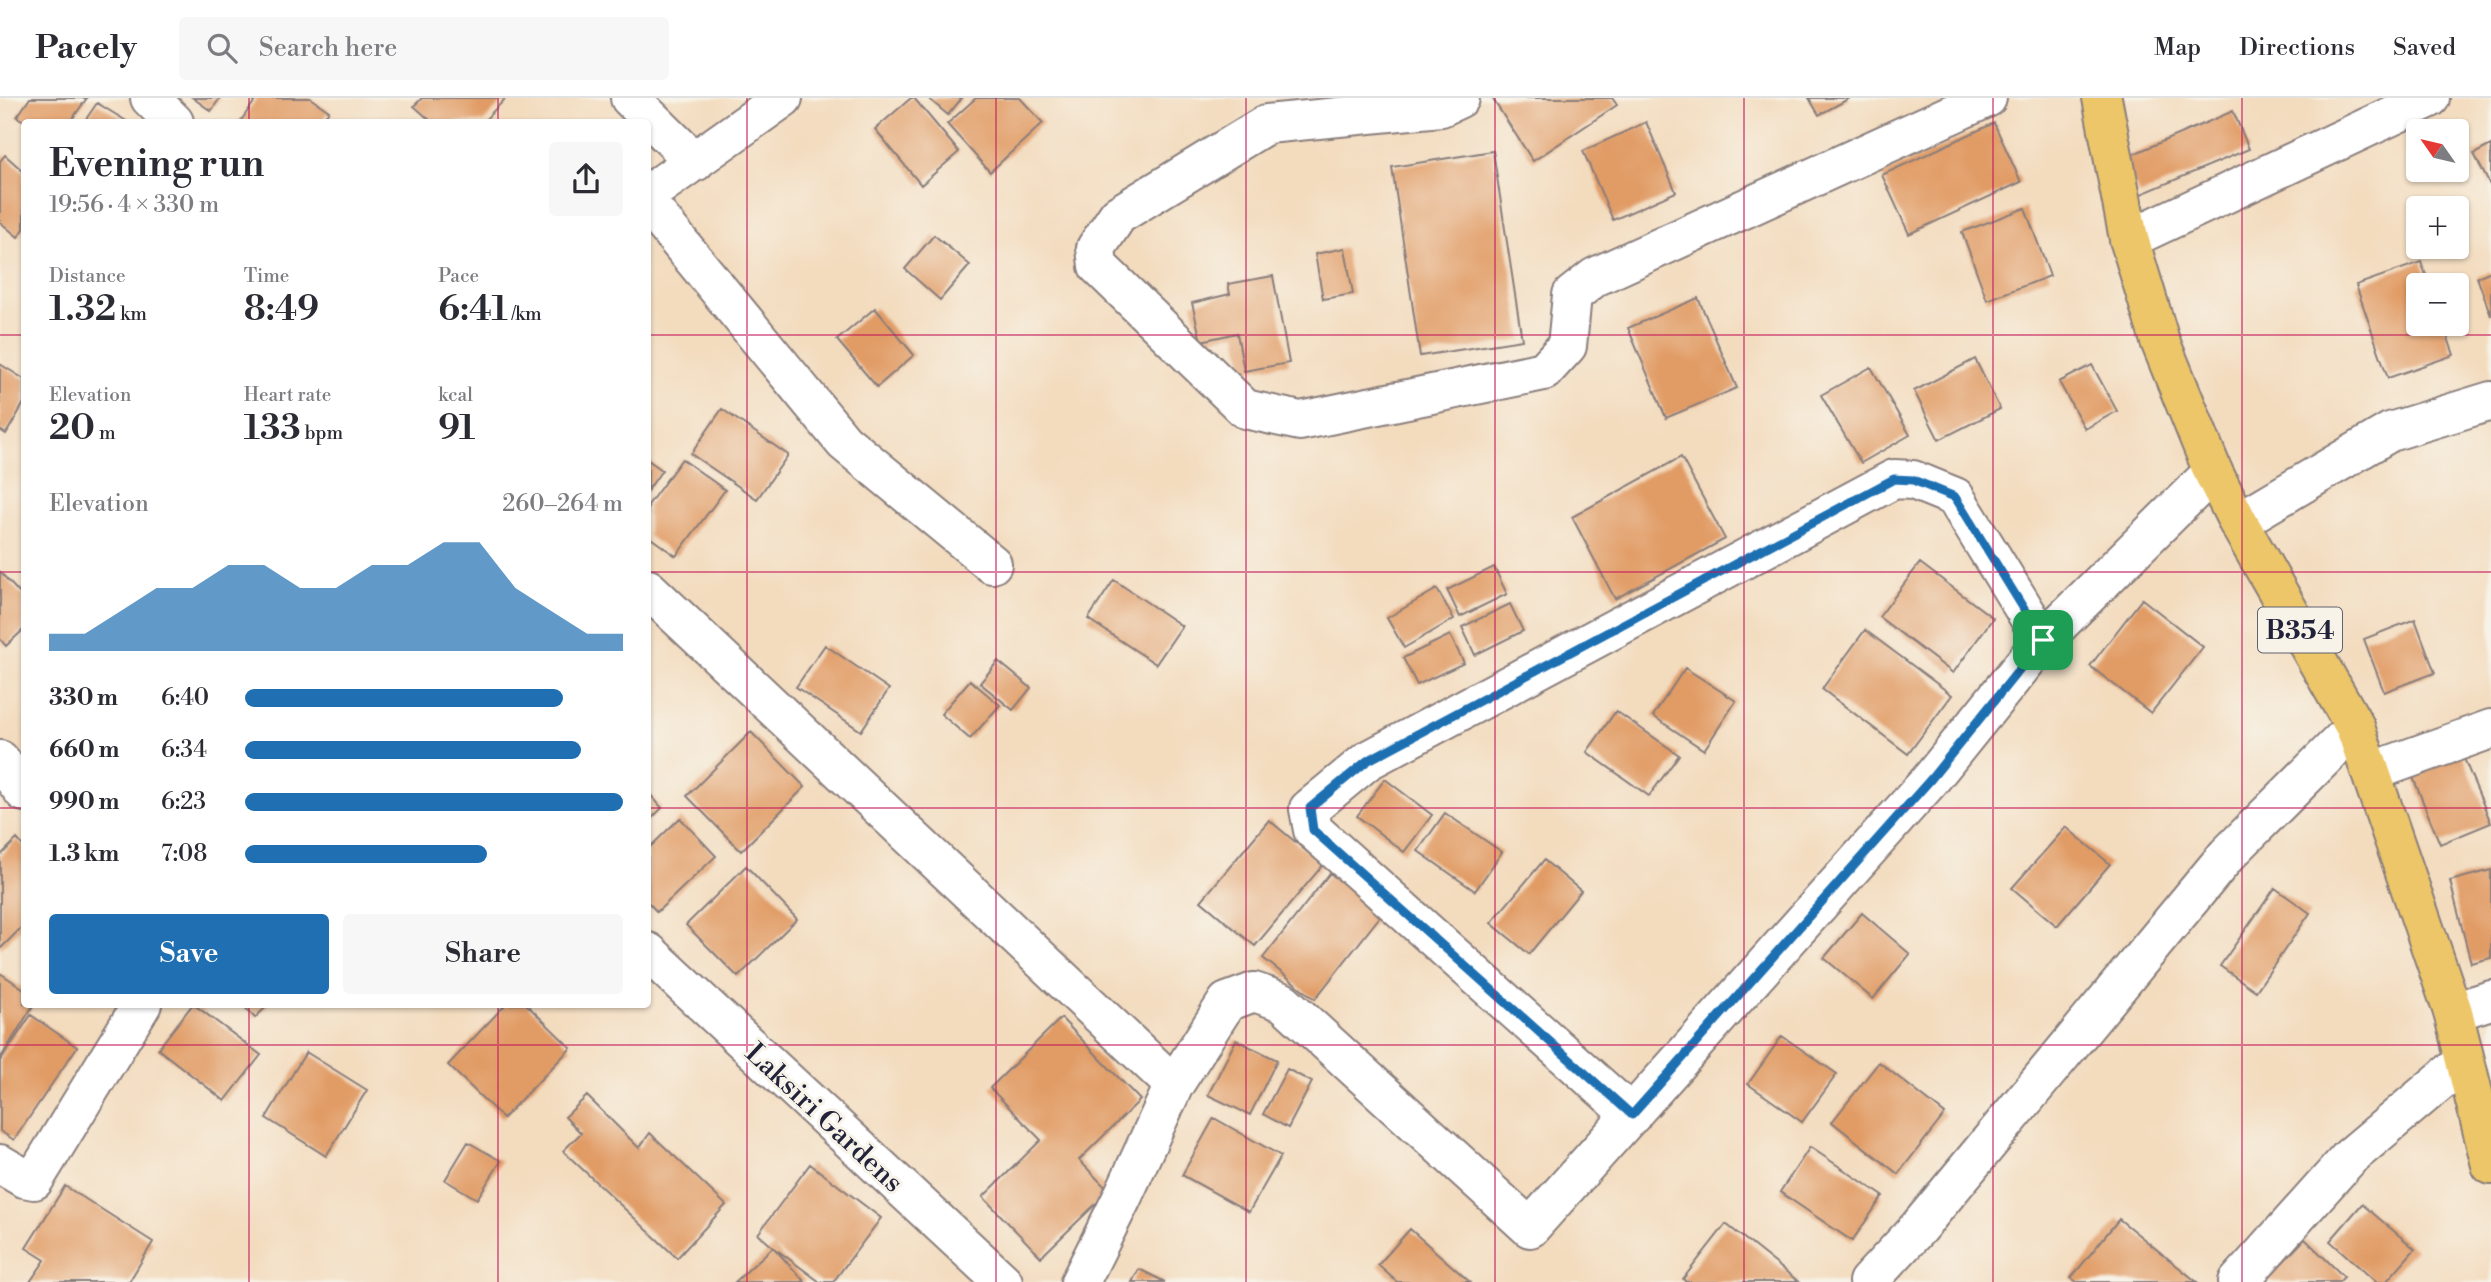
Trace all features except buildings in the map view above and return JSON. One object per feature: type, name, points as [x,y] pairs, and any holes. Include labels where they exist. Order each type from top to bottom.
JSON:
[{"type":"main road","name":"B354","points":[[2102,98],[2129,239],[2160,341],[2213,472],[2238,522],[2355,727],[2453,1012],[2491,1165]]},
{"type":"street","points":[[150,98],[171,119]]},
{"type":"street","points":[[630,98],[695,162]]},
{"type":"street","points":[[651,192],[783,98]]},
{"type":"street","points":[[1460,98],[1441,107],[1267,124],[1118,215],[1096,248],[1098,266],[1245,409],[1300,421],[1544,371],[1567,345],[1572,295],[1595,277],[1987,98]]},
{"type":"street","points":[[2129,239],[2430,98]]},
{"type":"street","points":[[651,208],[844,442],[992,564]]},
{"type":"street","points":[[2238,522],[2390,432],[2491,401]]},
{"type":"street","points":[[1080,1282],[1174,1085],[1227,1002],[1254,992],[1283,1002],[1530,1228],[1931,779],[2043,640],[2213,472]]},
{"type":"street","points":[[1632,1115],[1313,830],[1310,808],[1367,761],[1894,479],[1913,480],[1955,497],[2043,640]]},
{"type":"street","points":[[651,592],[1174,1085]]},
{"type":"street","points":[[1868,1282],[1919,1227],[2227,855],[2355,727]]},
{"type":"street","points":[[2371,772],[2491,729]]},
{"type":"street","name":"Laksiri Gardens","points":[[651,955],[1003,1282]]},
{"type":"street","points":[[2453,1012],[2491,1000]]},
{"type":"street","points":[[0,1164],[24,1178],[34,1180],[140,1008]]},
{"type":"street","points":[[2238,1282],[2350,1157],[2464,1062]]},
{"type":"route","points":[[1894,479],[1913,480],[1955,497],[2043,640],[1931,779],[1632,1115],[1313,830],[1310,808],[1367,761],[1894,479]]}]
